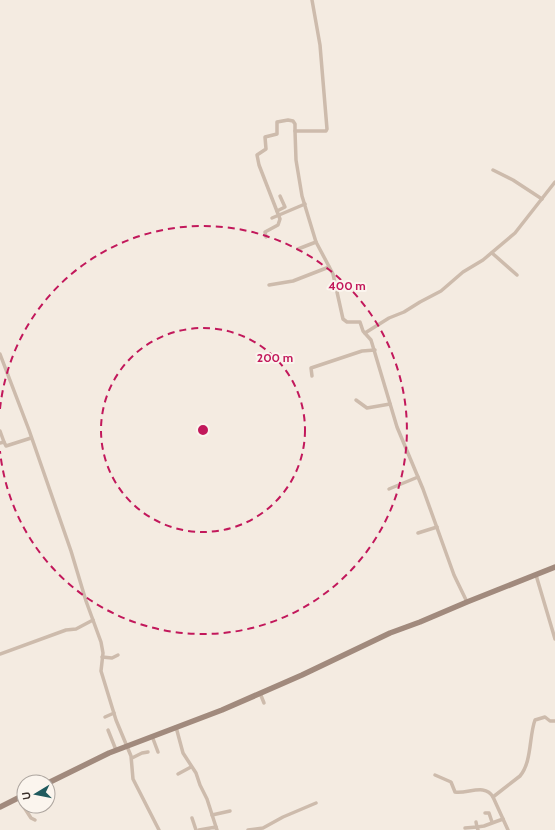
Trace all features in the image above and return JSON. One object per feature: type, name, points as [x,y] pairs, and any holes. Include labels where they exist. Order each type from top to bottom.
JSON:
[{"type":"main road","points":[[56,780],[116,750],[222,710],[302,675],[367,643],[555,567]]},
{"type":"main road","points":[[0,807],[16,799]]},
{"type":"street","points":[[294,131],[319,132],[326,131],[328,129],[320,45],[312,0]]},
{"type":"street","points":[[266,237],[266,232],[280,223],[280,219],[259,165],[257,155],[266,149],[265,138],[277,134],[277,122],[289,120],[293,121],[295,124],[296,160],[304,204],[316,242],[333,275],[343,320],[346,322],[360,322],[363,331],[371,338],[397,427],[438,527],[454,575],[466,602]]},
{"type":"street","points":[[493,170],[513,180],[542,199]]},
{"type":"street","points":[[365,333],[389,318],[404,312],[440,292],[462,273],[492,253],[515,233],[555,182]]},
{"type":"street","points":[[272,218],[285,206],[280,196]]},
{"type":"street","points":[[278,213],[304,204]]},
{"type":"street","points":[[298,249],[316,242]]},
{"type":"street","points":[[492,253],[518,275]]},
{"type":"street","points":[[269,285],[293,281],[329,267]]},
{"type":"street","points":[[312,376],[311,368],[362,351],[375,350]]},
{"type":"street","points":[[0,354],[32,438],[71,551],[84,597],[101,642],[103,658],[101,671],[120,729],[134,758],[133,780],[159,830]]},
{"type":"street","points":[[356,400],[366,408],[390,404]]},
{"type":"street","points":[[0,431],[2,443],[5,446],[32,438]]},
{"type":"street","points":[[389,489],[418,477]]},
{"type":"street","points":[[418,533],[438,527]]},
{"type":"street","points":[[536,575],[555,639]]},
{"type":"street","points":[[0,654],[66,630],[76,629],[93,620]]},
{"type":"street","points":[[103,658],[112,658],[118,655]]},
{"type":"street","points":[[260,693],[264,703]]},
{"type":"street","points":[[104,717],[114,713]]},
{"type":"street","points":[[493,797],[523,772],[531,744],[534,720],[545,717],[550,721],[555,722]]},
{"type":"street","points":[[176,727],[183,753],[196,773],[207,799],[216,829],[199,830]]},
{"type":"street","points":[[108,730],[116,750]]},
{"type":"street","points":[[152,736],[158,752]]},
{"type":"street","points":[[134,758],[142,753],[148,752]]},
{"type":"street","points":[[178,774],[191,767]]},
{"type":"street","points":[[435,775],[451,782],[456,792],[484,790],[490,793],[508,830]]},
{"type":"street","points":[[248,830],[263,828],[283,817],[316,804]]},
{"type":"street","points":[[212,815],[230,811]]},
{"type":"street","points":[[486,813],[489,814],[492,822]]},
{"type":"street","points":[[28,814],[31,818],[35,820]]},
{"type":"street","points":[[192,818],[196,830]]},
{"type":"street","points":[[465,828],[478,828],[503,819]]},
{"type":"street","points":[[476,822],[478,828]]}]
